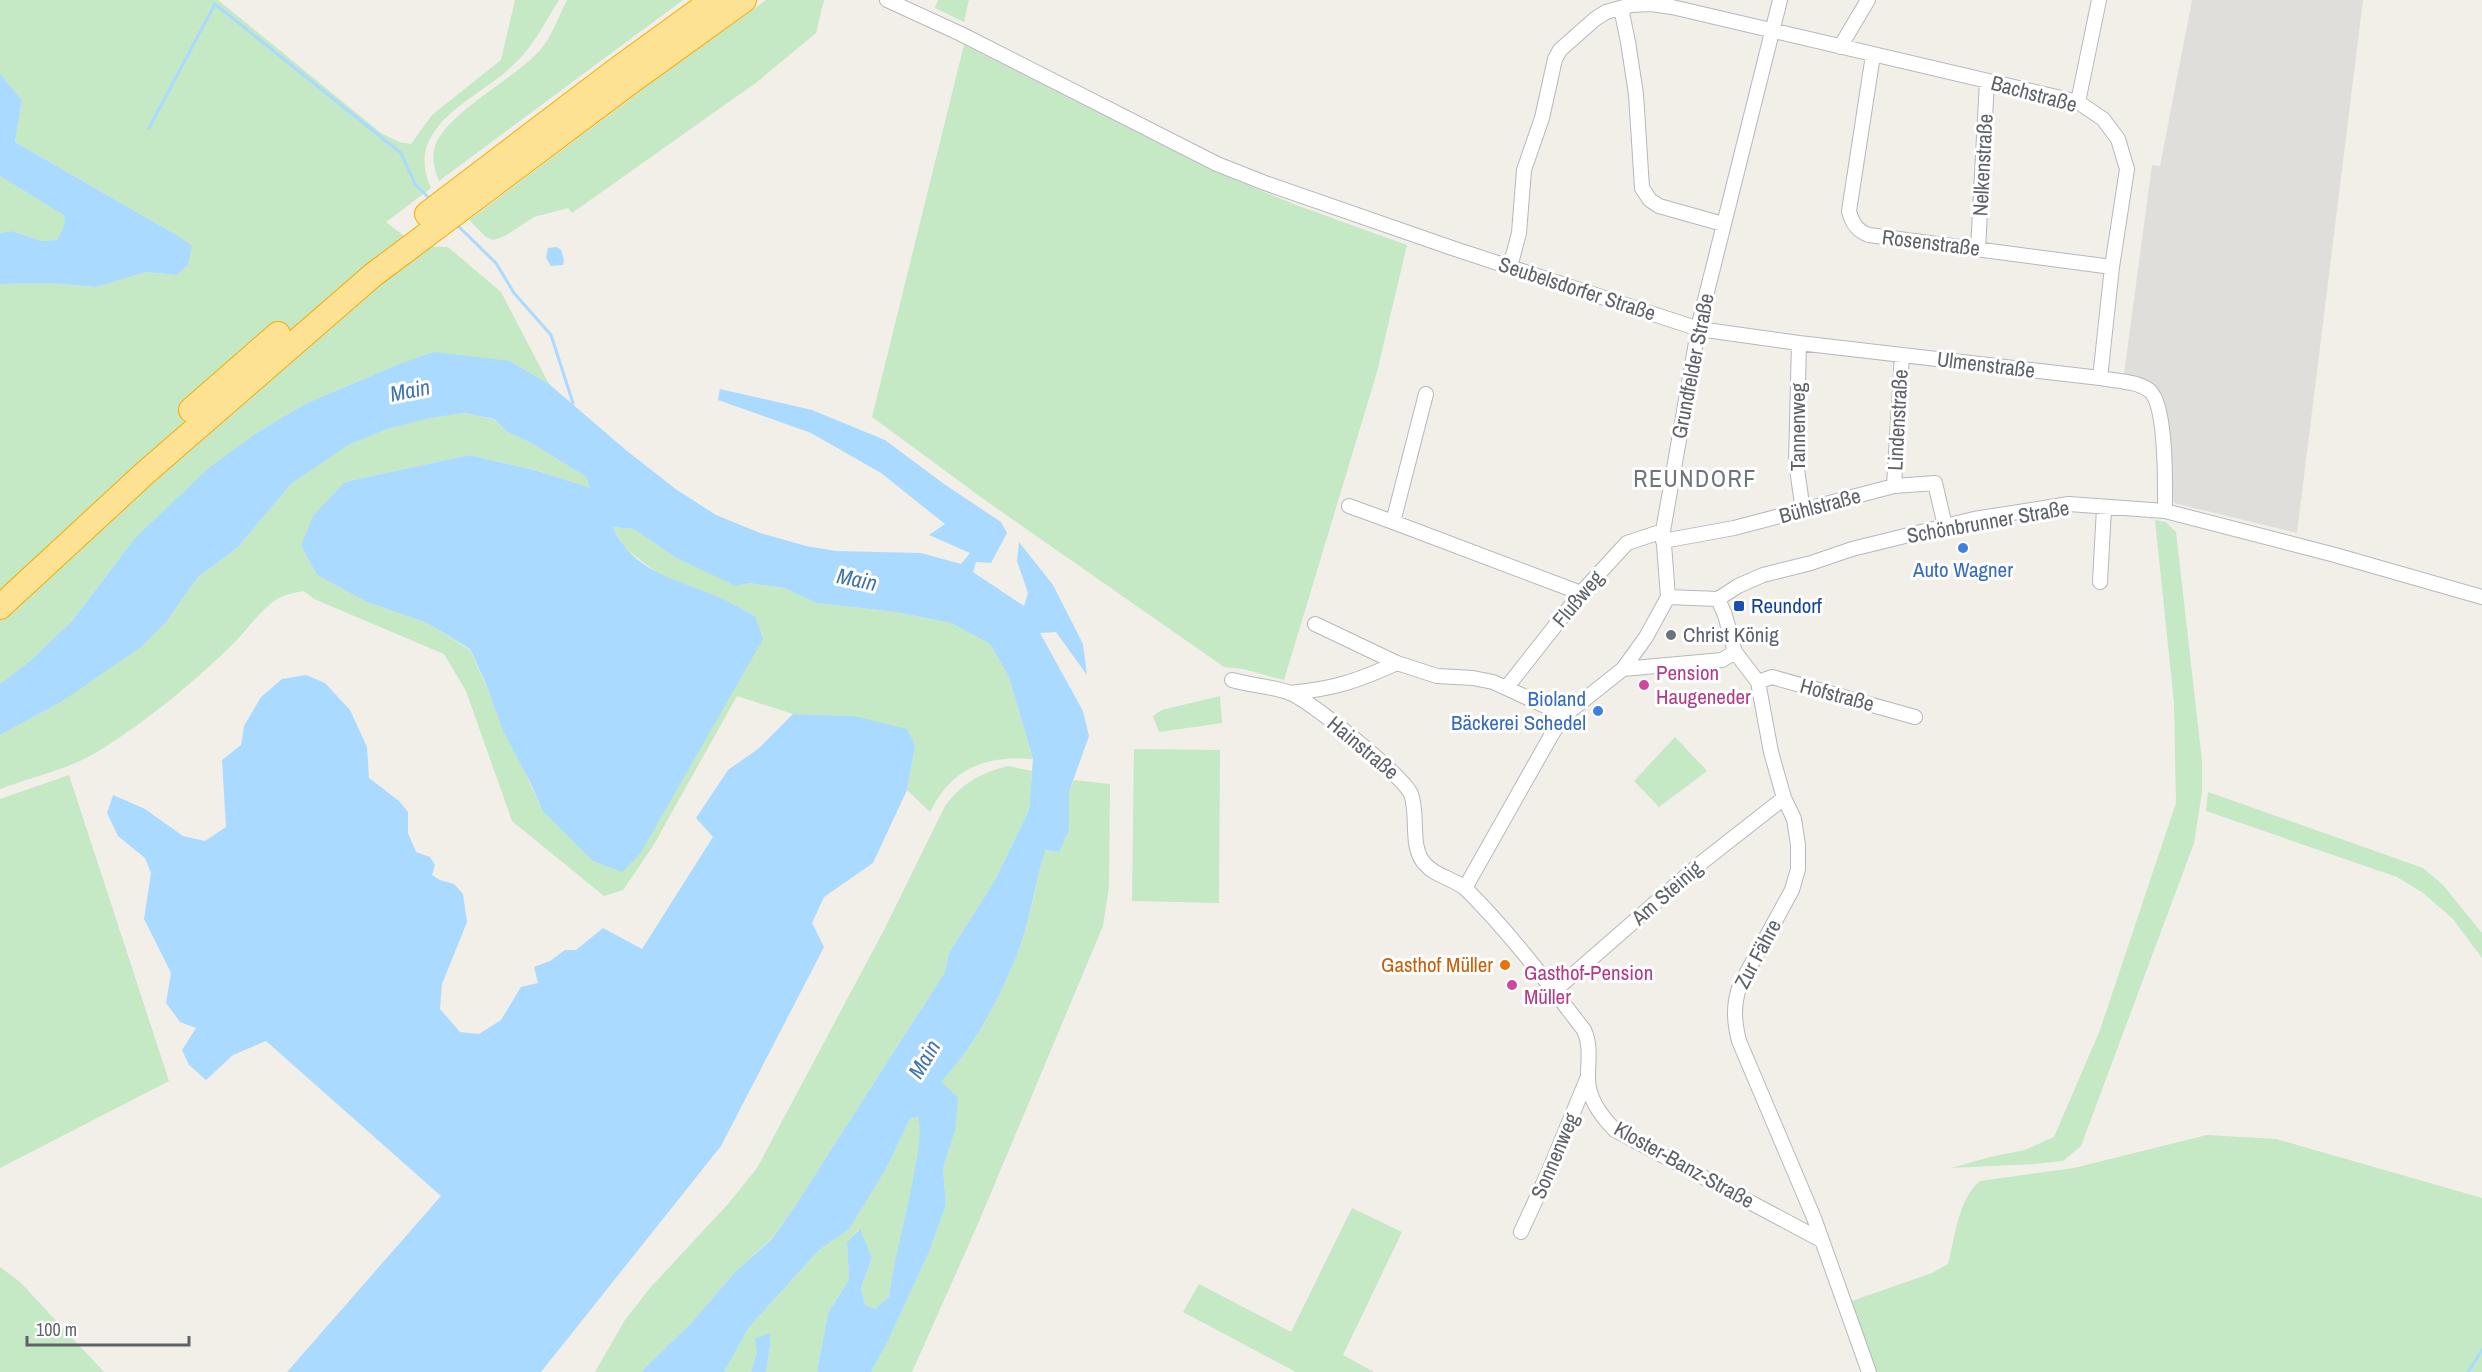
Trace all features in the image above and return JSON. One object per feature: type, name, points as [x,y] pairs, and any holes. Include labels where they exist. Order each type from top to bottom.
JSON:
[{"type":"highway","points":[[0,607],[145,473],[265,367],[483,181],[713,0]]},
{"type":"highway","points":[[0,584],[247,360],[362,264],[744,0]]},
{"type":"street","name":"Seubelsdorfer Straße","points":[[887,0],[961,34],[1217,164],[1315,202],[1699,329]]},
{"type":"street","name":"Grundfelder Straße","points":[[1668,597],[1663,536],[1699,329],[1780,0]]},
{"type":"street","points":[[1840,47],[1868,0]]},
{"type":"street","points":[[2078,102],[2099,0]]},
{"type":"street","name":"Bachstraße","points":[[1510,267],[1519,233],[1524,170],[1542,118],[1555,59],[1566,44],[1595,19],[1621,8],[1673,4],[1772,32],[2078,102],[2103,119],[2118,139],[2127,169],[2112,267],[2100,378]]},
{"type":"street","points":[[1621,8],[1635,94],[1642,188],[1650,200],[1659,206],[1724,224]]},
{"type":"street","name":"Rosenstraße","points":[[1873,55],[1849,204],[1854,226],[1860,232],[2112,267]]},
{"type":"street","name":"Nelkenstraße","points":[[1978,249],[1987,81]]},
{"type":"street","name":"Ulmenstraße","points":[[1699,329],[2100,378],[2140,385],[2157,401],[2163,435],[2166,511]]},
{"type":"street","name":"Tannenweg","points":[[1799,343],[1796,462],[1803,511]]},
{"type":"street","name":"Lindenstraße","points":[[1894,486],[1902,355]]},
{"type":"street","points":[[1393,522],[1426,394]]},
{"type":"street","name":"Bühlstraße","points":[[1663,536],[1734,528],[1894,486],[1935,483],[1945,526]]},
{"type":"street","name":"Schönbrunner Straße","points":[[1718,599],[1738,586],[1763,575],[1811,563],[1852,549],[1945,526],[2069,504],[2104,508],[2150,508],[2166,511],[2335,555],[2482,597]]},
{"type":"street","points":[[1349,506],[1581,593]]},
{"type":"street","points":[[2100,582],[2104,508]]},
{"type":"street","name":"Flußweg","points":[[1507,687],[1581,593],[1627,543],[1663,536]]},
{"type":"street","points":[[1465,888],[1565,715],[1623,669],[1646,637],[1668,597],[1718,599]]},
{"type":"street","name":"Zur Fähre","points":[[1718,599],[1735,652],[1758,682],[1771,752],[1784,798],[1794,819],[1798,870],[1792,890],[1777,920],[1740,985],[1735,1000],[1734,1021],[1739,1041],[1821,1240],[1869,1372]]},
{"type":"street","points":[[1315,624],[1397,663],[1437,676],[1473,678],[1507,687],[1565,715]]},
{"type":"street","points":[[1623,669],[1722,660],[1735,652]]},
{"type":"street","points":[[1290,693],[1319,690],[1358,681],[1397,663]]},
{"type":"street","name":"Hofstraße","points":[[1758,682],[1772,677],[1915,717]]},
{"type":"street","name":"Hainstraße","points":[[1232,680],[1290,693],[1329,719],[1394,772],[1407,786],[1415,804],[1418,852],[1422,861],[1436,873],[1465,888]]},
{"type":"street","name":"Am Steinig","points":[[1553,992],[1701,863],[1784,798]]},
{"type":"street","name":"Kloster-Banz-Straße","points":[[1465,888],[1503,927],[1587,1037],[1589,1089],[1598,1109],[1615,1130],[1821,1240]]},
{"type":"street","name":"Sonnenweg","points":[[1521,1232],[1550,1171],[1587,1079]]},
{"type":"shaded area","points":[[2192,0],[2363,0],[2297,533],[2174,503],[2160,394],[2150,383],[2140,377],[2124,374],[2152,165],[2160,166]]},
{"type":"green space","points":[[0,0],[218,0],[381,133],[399,142],[411,144],[432,115],[501,60],[515,0],[559,0],[537,36],[518,61],[462,104],[434,132],[426,148],[425,167],[431,188],[386,222],[417,246],[448,247],[501,292],[549,384],[510,361],[397,365],[305,404],[258,432],[135,538],[70,623],[30,661],[0,684],[0,284],[49,283],[95,287],[146,272],[176,275],[178,236],[15,142],[22,100],[0,74]]},
{"type":"green space","points":[[567,0],[683,0],[439,181],[433,158],[439,137],[464,111],[541,49]]},
{"type":"green space","points":[[766,0],[824,0],[816,33],[757,82],[572,213],[568,208],[534,217],[505,236],[493,240],[486,237],[469,220],[665,73]]},
{"type":"green space","points":[[938,0],[969,0],[964,22],[935,8]]},
{"type":"green space","points":[[964,45],[1211,170],[1296,205],[1407,245],[1377,372],[1284,680],[1243,669],[1224,667],[989,503],[872,417]]},
{"type":"green space","points":[[0,176],[65,216],[64,226],[57,240],[41,241],[12,231],[0,233]]},
{"type":"green space","points":[[463,413],[493,419],[506,431],[533,444],[586,477],[591,489],[539,471],[469,455],[345,482],[301,546],[317,575],[367,602],[427,623],[470,650],[542,810],[755,616],[718,597],[661,576],[625,548],[613,527],[634,529],[676,558],[736,585],[749,583],[784,588],[816,603],[896,612],[951,623],[990,644],[1009,677],[1033,759],[999,760],[972,768],[949,784],[930,812],[907,790],[915,746],[854,716],[793,714],[737,696],[653,846],[623,890],[604,896],[512,821],[466,691],[444,654],[314,599],[304,591],[285,595],[274,601],[202,673],[154,713],[102,749],[65,767],[0,789],[0,735],[61,702],[168,620],[198,577],[237,548],[291,484],[347,445],[387,429],[429,417]]},
{"type":"green space","points":[[2155,520],[2166,522],[2176,532],[2202,761],[2202,792],[2194,843],[2081,1146],[2063,1161],[1951,1168],[2025,1150],[2054,1137],[2100,1030],[2176,803],[2174,703]]},
{"type":"green space","points":[[1220,696],[1222,723],[1159,732],[1153,716],[1162,710]]},
{"type":"green space","points":[[1675,737],[1707,771],[1659,807],[1634,781]]},
{"type":"green space","points":[[1134,749],[1220,750],[1219,903],[1132,901]]},
{"type":"green space","points":[[1008,766],[1032,771],[1029,810],[995,880],[949,953],[945,972],[795,1206],[771,1239],[737,1270],[692,1322],[641,1372],[595,1372],[625,1320],[650,1288],[728,1204],[757,1168],[884,930],[945,806],[965,785],[989,772]]},
{"type":"green space","points":[[69,775],[169,1081],[0,1168],[0,799]]},
{"type":"green space","points":[[1074,780],[1110,784],[1109,886],[1103,926],[977,1226],[912,1372],[871,1372],[929,1252],[946,1205],[943,1168],[955,1131],[941,1082],[966,1051],[988,1017],[1006,981],[1025,933],[1044,850],[1059,852],[1069,830],[1069,792]]},
{"type":"green space","points":[[2208,792],[2423,868],[2443,885],[2482,933],[2482,958],[2452,918],[2423,893],[2397,877],[2206,811]]},
{"type":"green space","points":[[919,1117],[920,1138],[915,1184],[889,1297],[875,1309],[865,1305],[861,1288],[872,1258],[859,1229],[847,1242],[849,1280],[828,1313],[817,1372],[766,1372],[770,1347],[757,1352],[751,1372],[724,1372],[749,1327],[819,1250],[849,1228],[886,1169],[910,1119]]},
{"type":"green space","points":[[2207,1135],[2276,1139],[2482,1198],[2482,1372],[1875,1372],[1849,1302],[1932,1273],[1948,1264],[1962,1208],[1980,1181],[2074,1168]]},
{"type":"green space","points":[[1352,1208],[1402,1232],[1343,1355],[1374,1372],[1296,1372],[1183,1312],[1199,1284],[1291,1332]]},
{"type":"green space","points":[[0,1267],[20,1282],[104,1372],[0,1372]]},
{"type":"water","points":[[0,74],[22,100],[15,142],[178,236],[192,246],[188,265],[176,275],[146,272],[96,287],[49,283],[0,284],[0,233],[12,231],[41,241],[57,240],[64,226],[65,216],[0,176]]},
{"type":"water","points":[[557,247],[561,250],[563,265],[551,266],[546,258],[548,248]]},
{"type":"water","name":"Main","points":[[434,352],[510,361],[549,384],[627,451],[677,490],[716,515],[760,533],[806,546],[836,551],[921,553],[961,564],[970,553],[929,535],[945,524],[881,473],[811,433],[718,400],[720,389],[812,410],[885,440],[944,484],[1001,522],[1007,533],[991,563],[976,562],[973,572],[1024,606],[1028,593],[1017,561],[1019,542],[1053,585],[1083,644],[1087,675],[1056,632],[1040,633],[1083,711],[1089,736],[1069,792],[1069,830],[1059,852],[1045,850],[1021,944],[988,1017],[966,1051],[941,1082],[958,1097],[955,1131],[943,1168],[946,1205],[929,1252],[871,1372],[817,1372],[828,1313],[849,1280],[847,1242],[860,1229],[872,1258],[861,1288],[865,1305],[875,1309],[889,1297],[918,1149],[920,1130],[918,1117],[910,1119],[886,1169],[849,1229],[819,1250],[749,1327],[724,1372],[641,1372],[692,1322],[737,1270],[771,1240],[795,1206],[945,972],[949,953],[995,880],[1029,810],[1033,759],[1009,677],[990,644],[951,623],[896,612],[816,603],[784,588],[749,583],[736,586],[676,558],[634,529],[613,527],[632,555],[644,565],[723,599],[755,616],[763,639],[640,854],[622,872],[593,861],[542,810],[503,730],[470,649],[427,623],[367,602],[317,575],[301,546],[313,516],[345,482],[469,455],[538,471],[590,488],[586,477],[533,444],[506,431],[494,419],[464,413],[429,418],[387,429],[348,445],[291,484],[237,548],[198,577],[167,621],[141,647],[61,702],[0,735],[0,684],[30,661],[71,622],[135,538],[210,467],[258,432],[305,404]]},
{"type":"water","points":[[306,675],[325,683],[350,710],[367,747],[369,778],[399,801],[408,812],[408,833],[416,852],[430,857],[435,865],[432,875],[454,884],[463,894],[467,922],[442,984],[440,1009],[460,1032],[479,1034],[501,1020],[521,987],[538,983],[534,967],[550,961],[565,950],[576,950],[603,928],[642,949],[713,837],[696,818],[728,770],[758,749],[793,714],[854,716],[907,729],[915,746],[907,790],[873,863],[824,897],[812,923],[824,947],[721,1146],[541,1372],[287,1372],[441,1196],[266,1041],[233,1055],[206,1080],[189,1065],[182,1050],[196,1028],[180,1022],[166,1003],[171,973],[144,919],[151,873],[145,858],[118,836],[107,813],[113,795],[145,809],[183,836],[205,841],[226,827],[222,760],[241,745],[244,726],[261,697],[282,679]]},
{"type":"water","points":[[770,1333],[766,1372],[751,1372],[757,1352],[755,1338]]},
{"type":"waterway","points":[[149,128],[215,4],[401,153],[415,184],[430,199]]},
{"type":"waterway","points":[[456,224],[496,263],[514,293],[551,335],[573,403]]},
{"type":"waterway","points":[[2468,1372],[2482,1350]]},
{"type":"place","name":"Auto Wagner","points":[[1963,548]]},
{"type":"place","name":"Reundorf","points":[[1739,606]]},
{"type":"place","name":"Christ König","points":[[1671,635]]},
{"type":"place","name":"Pension Haugeneder","points":[[1644,685]]},
{"type":"place","name":"Bioland Bäckerei Schedel","points":[[1598,711]]},
{"type":"place","name":"Gasthof Müller","points":[[1505,965]]},
{"type":"place","name":"Gasthof-Pension Müller","points":[[1512,985]]},
{"type":"district","name":"REUNDORF","points":[[1695,479]]}]
